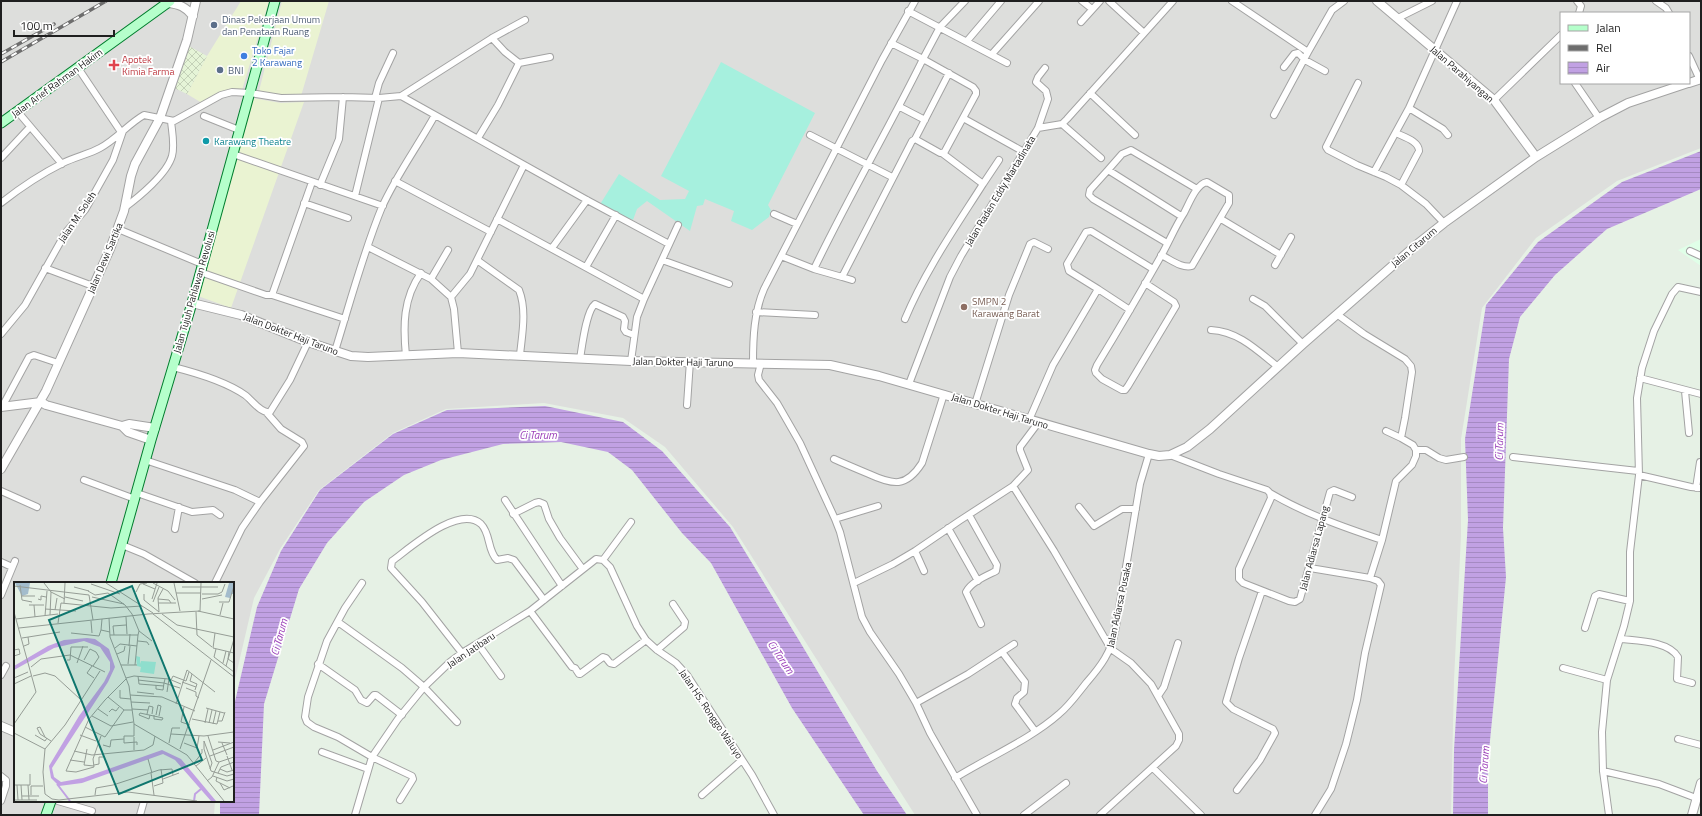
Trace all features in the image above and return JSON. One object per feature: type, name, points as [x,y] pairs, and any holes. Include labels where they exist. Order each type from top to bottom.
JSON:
[{"type":"main road","name":"Jalan Tujuh Pahlawan Revolusi","points":[[111,582],[145,460],[192,303],[275,1]]},
{"type":"main road","name":"Jalan Arief Rahman Hakim","points":[[1,123],[169,2]]},
{"type":"main road","points":[[46,815],[51,802]]},
{"type":"street","name":"Jalan Dewi Sartika","points":[[1,469],[41,402],[118,229],[135,164],[158,121],[187,40],[196,1]]},
{"type":"street","points":[[915,1],[891,43],[761,294],[756,312],[757,363],[759,380],[777,403],[803,448],[835,519],[840,532],[862,617],[870,632],[899,674],[916,703],[930,733],[977,815]]},
{"type":"street","points":[[814,269],[828,239],[900,107],[922,59],[940,27],[965,1]]},
{"type":"street","points":[[967,41],[1000,1]]},
{"type":"street","points":[[992,54],[1039,1]]},
{"type":"street","points":[[1082,1],[1092,9]]},
{"type":"street","points":[[1081,22],[1100,1]]},
{"type":"street","points":[[1109,1],[1144,33]]},
{"type":"street","points":[[1101,158],[1062,124],[1173,1]]},
{"type":"street","points":[[1232,1],[1308,52]]},
{"type":"street","points":[[1274,115],[1332,10],[1344,1]]},
{"type":"street","name":"Jalan Parahiyangan","points":[[1377,1],[1494,100],[1519,131],[1536,157]]},
{"type":"street","points":[[1398,18],[1432,1]]},
{"type":"street","points":[[1374,172],[1409,108],[1457,1]]},
{"type":"street","points":[[1577,1],[1581,6],[1579,12]]},
{"type":"street","points":[[1656,1],[1666,8],[1668,12]]},
{"type":"street","points":[[169,2],[182,6],[193,16]]},
{"type":"street","points":[[908,11],[1007,63]]},
{"type":"street","points":[[1,203],[18,190],[62,164],[100,148],[135,120],[144,115],[158,121],[171,122],[221,95],[232,92],[249,97],[280,98],[343,96],[377,98],[401,96],[492,38],[525,20]]},
{"type":"street","points":[[1494,100],[1560,35]]},
{"type":"street","points":[[492,38],[505,52],[519,63],[550,58]]},
{"type":"street","points":[[891,43],[949,73],[976,90],[976,94],[947,150],[942,153]]},
{"type":"street","points":[[355,196],[379,83],[393,53]]},
{"type":"street","points":[[1284,67],[1296,53],[1298,53],[1305,60],[1325,71]]},
{"type":"street","points":[[1690,58],[1700,80]]},
{"type":"street","points":[[478,138],[498,105],[519,63]]},
{"type":"street","points":[[78,68],[122,131]]},
{"type":"street","points":[[1038,128],[1048,99],[1048,94],[1036,82],[1045,68]]},
{"type":"street","points":[[842,277],[892,177],[912,141],[915,139],[949,73]]},
{"type":"street","name":"Jalan Citarum","points":[[1690,83],[1700,80]]},
{"type":"street","points":[[1358,82],[1326,147],[1328,150],[1357,165],[1401,185],[1426,204],[1444,223]]},
{"type":"street","points":[[1576,84],[1599,118]]},
{"type":"street","name":"Jalan Citarum","points":[[1170,455],[1187,447],[1210,429],[1389,268],[1444,223],[1536,157],[1599,118],[1636,100],[1686,84]]},
{"type":"street","points":[[1090,93],[1135,135]]},
{"type":"street","points":[[320,185],[339,139],[343,96]]},
{"type":"street","points":[[401,96],[669,244]]},
{"type":"street","points":[[900,107],[925,120]]},
{"type":"street","points":[[1409,108],[1443,129],[1448,135]]},
{"type":"street","points":[[18,112],[62,164]]},
{"type":"street","points":[[335,351],[368,247],[383,206],[395,181],[435,115]]},
{"type":"street","points":[[204,116],[239,130]]},
{"type":"street","points":[[964,118],[1024,152]]},
{"type":"street","points":[[124,208],[136,200],[155,181],[170,161],[173,148],[171,122]]},
{"type":"street","name":"Jalan Raden Eddy Martadinata","points":[[909,384],[950,277],[961,256],[1038,128],[1062,124]]},
{"type":"street","points":[[1,158],[30,127]]},
{"type":"street","name":"Jalan M. Soleh","points":[[1,334],[25,305],[66,232],[85,210],[113,160],[122,131]]},
{"type":"street","points":[[1396,133],[1417,144],[1419,147],[1419,151],[1401,185]]},
{"type":"street","points":[[810,135],[892,177]]},
{"type":"street","points":[[915,139],[942,153],[984,184]]},
{"type":"street","points":[[1167,243],[1107,208],[1090,196],[1090,190],[1122,154],[1131,150],[1197,189]]},
{"type":"street","points":[[233,154],[383,206]]},
{"type":"street","points":[[905,319],[914,297],[929,269],[999,160]]},
{"type":"street","points":[[451,297],[470,274],[524,165]]},
{"type":"street","points":[[1108,170],[1182,216]]},
{"type":"street","points":[[395,181],[491,232]]},
{"type":"street","points":[[272,295],[312,182]]},
{"type":"street","points":[[1145,283],[1174,302],[1175,309],[1128,386],[1125,390],[1122,390],[1102,379],[1095,370],[1197,189],[1207,182],[1229,195],[1229,203],[1221,219],[1192,266],[1187,268],[1161,255]]},
{"type":"street","points":[[552,248],[587,200]]},
{"type":"street","points":[[304,203],[348,218]]},
{"type":"street","points":[[774,214],[797,224]]},
{"type":"street","points":[[586,267],[616,215]]},
{"type":"street","points":[[497,219],[644,299]]},
{"type":"street","points":[[1221,219],[1281,255]]},
{"type":"street","points":[[631,361],[637,317],[678,225]]},
{"type":"street","points":[[118,229],[201,268],[266,295],[272,295],[345,319]]},
{"type":"street","points":[[1130,310],[1069,270],[1067,264],[1086,232],[1091,231],[1153,269]]},
{"type":"street","points":[[1275,265],[1291,237]]},
{"type":"street","points":[[975,404],[1009,295],[1030,244],[1034,242],[1048,249]]},
{"type":"street","points":[[368,247],[431,278],[451,297],[454,309],[458,353]]},
{"type":"street","points":[[431,278],[448,250]]},
{"type":"street","points":[[1690,252],[1701,256]]},
{"type":"street","points":[[781,256],[814,269],[852,280]]},
{"type":"street","points":[[477,260],[519,290],[523,318],[520,356]]},
{"type":"street","points":[[662,260],[729,284]]},
{"type":"street","points":[[45,268],[93,286]]},
{"type":"street","points":[[406,356],[404,334],[406,308],[411,290],[421,273]]},
{"type":"street","points":[[1609,815],[1603,771],[1602,732],[1608,680],[1621,639],[1630,601],[1630,552],[1638,473],[1637,410],[1640,378],[1654,331],[1676,288],[1683,287],[1701,292]]},
{"type":"street","points":[[1029,420],[1053,365],[1098,289]]},
{"type":"street","points":[[1253,299],[1265,306],[1303,344]]},
{"type":"street","name":"Jalan Dokter Haji Taruno","points":[[192,303],[248,318],[308,342],[351,356],[406,356],[458,353],[631,361],[830,365],[909,384],[1038,423],[1149,454],[1159,456],[1170,455]]},
{"type":"street","points":[[580,359],[587,323],[592,308],[595,304],[623,317],[625,321],[624,330],[634,335]]},
{"type":"street","points":[[756,312],[815,315]]},
{"type":"street","points":[[1338,315],[1364,334],[1405,359],[1411,366],[1411,380],[1401,438]]},
{"type":"street","points":[[1211,330],[1222,330],[1240,338],[1278,367]]},
{"type":"street","points":[[267,413],[272,410],[282,395],[308,342]]},
{"type":"street","points":[[1,407],[29,357],[34,355],[58,363]]},
{"type":"street","points":[[687,405],[690,361]]},
{"type":"street","points":[[173,367],[236,389],[267,413],[281,428],[302,442],[304,446],[260,502],[242,528],[215,582]]},
{"type":"street","points":[[1640,378],[1701,394]]},
{"type":"street","points":[[1685,391],[1689,433]]},
{"type":"street","points":[[834,459],[885,482],[895,483],[904,481],[914,474],[922,463],[944,394]]},
{"type":"street","points":[[1,407],[41,402],[46,405],[122,426],[130,424],[155,428]]},
{"type":"street","points":[[854,583],[893,564],[915,551],[1013,486],[1028,470],[1020,447],[1038,423]]},
{"type":"street","points":[[122,426],[128,432],[151,440]]},
{"type":"street","points":[[1370,578],[1382,540],[1396,481],[1412,465],[1416,456],[1416,450],[1412,444],[1386,431]]},
{"type":"street","points":[[1416,450],[1426,450],[1439,458],[1446,460],[1464,456]]},
{"type":"street","name":"Jalan Adiarsa Pusaka","points":[[955,778],[1035,731],[1060,713],[1097,672],[1111,649],[1140,484],[1149,454]]},
{"type":"street","points":[[1170,455],[1219,474],[1267,490],[1293,507],[1382,540]]},
{"type":"street","points":[[1513,457],[1638,473],[1699,488],[1700,462]]},
{"type":"street","points":[[145,460],[235,490],[260,502]]},
{"type":"street","points":[[84,480],[196,512],[213,510],[220,515]]},
{"type":"street","points":[[1013,486],[1054,551],[1111,649],[1131,663],[1142,674],[1158,696],[1179,734],[1179,740],[1176,746],[1100,815]]},
{"type":"street","name":"Jalan Adiarsa Lapang","points":[[1270,493],[1270,498],[1239,569],[1239,579],[1243,584],[1295,602],[1300,599],[1310,568],[1330,492],[1334,490],[1352,497]]},
{"type":"street","points":[[1,491],[37,507]]},
{"type":"street","points":[[505,500],[562,586]]},
{"type":"street","points":[[514,514],[542,502],[560,538],[582,568]]},
{"type":"street","points":[[835,519],[878,506]]},
{"type":"street","points":[[175,529],[179,507]]},
{"type":"street","points":[[1079,507],[1094,526],[1122,509],[1136,509]]},
{"type":"street","points":[[969,515],[998,565],[996,571],[978,581],[966,592],[981,624]]},
{"type":"street","points":[[462,654],[422,602],[391,568],[392,561],[435,530],[454,520],[472,519],[480,523],[489,537],[493,556],[497,560],[508,558],[514,560],[544,600]]},
{"type":"street","points":[[602,560],[630,522]]},
{"type":"street","points":[[948,528],[978,581]]},
{"type":"street","points":[[122,545],[144,554],[193,582]]},
{"type":"street","points":[[915,551],[924,571]]},
{"type":"street","name":"Jalan Jatibaru","points":[[355,815],[372,758],[389,732],[424,687],[450,662],[530,612],[582,568],[596,559],[602,560]]},
{"type":"street","name":"Jalan HS. Ronggo Waluyo","points":[[602,560],[610,567],[637,626],[646,640],[657,650],[676,663],[687,675],[742,760],[774,815]]},
{"type":"street","points":[[1,562],[14,564],[1,594]]},
{"type":"street","points":[[1310,568],[1370,578],[1378,581],[1381,585],[1366,647],[1357,700],[1339,766],[1331,789],[1315,815]]},
{"type":"street","points":[[362,583],[327,642],[318,664],[305,712],[307,722],[338,737],[372,758],[413,777],[400,800]]},
{"type":"street","points":[[1237,790],[1260,760],[1275,733],[1273,729],[1233,708],[1226,702],[1239,658],[1262,591]]},
{"type":"street","points":[[1585,628],[1594,596],[1599,594],[1630,601]]},
{"type":"street","points":[[657,650],[684,627],[684,622],[672,604]]},
{"type":"street","points":[[530,612],[579,674],[603,657],[610,663],[614,664],[646,640]]},
{"type":"street","points":[[338,622],[402,668],[424,687],[457,722]]},
{"type":"street","points":[[1621,639],[1660,645],[1670,649],[1678,657],[1677,679],[1692,683]]},
{"type":"street","points":[[1158,696],[1164,687],[1178,643]]},
{"type":"street","points":[[478,644],[501,676]]},
{"type":"street","points":[[916,703],[968,674],[1014,644]]},
{"type":"street","points":[[1002,652],[1024,682],[1024,692],[1017,698],[1015,704],[1035,731]]},
{"type":"street","points":[[318,664],[355,690],[364,702],[367,702],[374,695],[376,695],[402,715]]},
{"type":"street","points":[[1,675],[6,666]]},
{"type":"street","points":[[1562,668],[1608,680]]},
{"type":"street","points":[[1,726],[14,732]]},
{"type":"street","points":[[1678,738],[1701,745]]},
{"type":"street","points":[[322,752],[368,769]]},
{"type":"street","points":[[702,795],[742,760]]},
{"type":"street","points":[[1153,768],[1201,815]]},
{"type":"street","points":[[1603,771],[1659,784],[1696,798]]},
{"type":"street","points":[[1,776],[6,780],[1,801]]},
{"type":"street","points":[[1024,815],[1066,783]]},
{"type":"street","points":[[1692,815],[1701,783]]},
{"type":"street","points":[[61,802],[92,811]]},
{"type":"street","points":[[140,815],[144,802]]},
{"type":"shaded area","points":[[1,1],[1701,1],[1701,148],[1617,181],[1536,238],[1482,308],[1461,439],[1461,536],[1454,680],[1451,815],[915,815],[733,527],[665,447],[623,418],[544,403],[446,409],[393,433],[319,490],[280,549],[254,598],[234,684],[234,582],[14,582],[14,802],[215,802],[214,815],[1,815]]},
{"type":"shaded area","points":[[241,1],[269,1],[242,90],[202,103],[187,94],[207,56]]},
{"type":"shaded area","points":[[282,1],[329,1],[301,96],[274,95],[259,91]]},
{"type":"shaded area","points":[[187,45],[207,56],[187,94],[172,87]]},
{"type":"shaded area","points":[[721,62],[815,113],[768,205],[771,210],[769,217],[752,230],[731,221],[734,211],[705,199],[703,205],[697,206],[690,231],[647,201],[637,209],[633,220],[599,206],[619,174],[660,200],[685,199],[689,191],[661,176]]},
{"type":"shaded area","points":[[252,98],[281,103],[304,102],[231,308],[198,296]]},
{"type":"shaded area","points":[[1701,239],[1701,266],[1678,250]]},
{"type":"water","name":"Ci Tarum","points":[[1701,151],[1701,189],[1607,229],[1555,275],[1520,317],[1509,359],[1503,528],[1506,577],[1488,761],[1488,815],[1453,815],[1454,750],[1468,520],[1465,439],[1486,305],[1538,242],[1622,182]]},
{"type":"water","name":"Ci Tarum","points":[[545,406],[623,422],[662,451],[730,527],[877,771],[907,815],[864,815],[792,708],[711,563],[682,533],[632,470],[608,452],[561,442],[503,444],[441,460],[404,475],[364,502],[327,543],[299,589],[264,704],[259,815],[220,815],[220,802],[234,802],[234,706],[257,607],[281,551],[320,490],[393,434],[447,410]]},
{"type":"railway","points":[[1,62],[106,1]]},
{"type":"railway","points":[[1,54],[54,24]]},
{"type":"place","name":"Dinas Pekerjaan Umum dan Penataan Ruang","points":[[214,25]]},
{"type":"place","name":"Toko Fajar 2 Karawang","points":[[244,56]]},
{"type":"place","name":"Apotek Kimia Farma","points":[[114,65]]},
{"type":"place","name":"BNI","points":[[220,70]]},
{"type":"place","name":"Karawang Theatre","points":[[206,141]]},
{"type":"place","name":"SMPN 2 Karawang Barat","points":[[964,307]]}]
